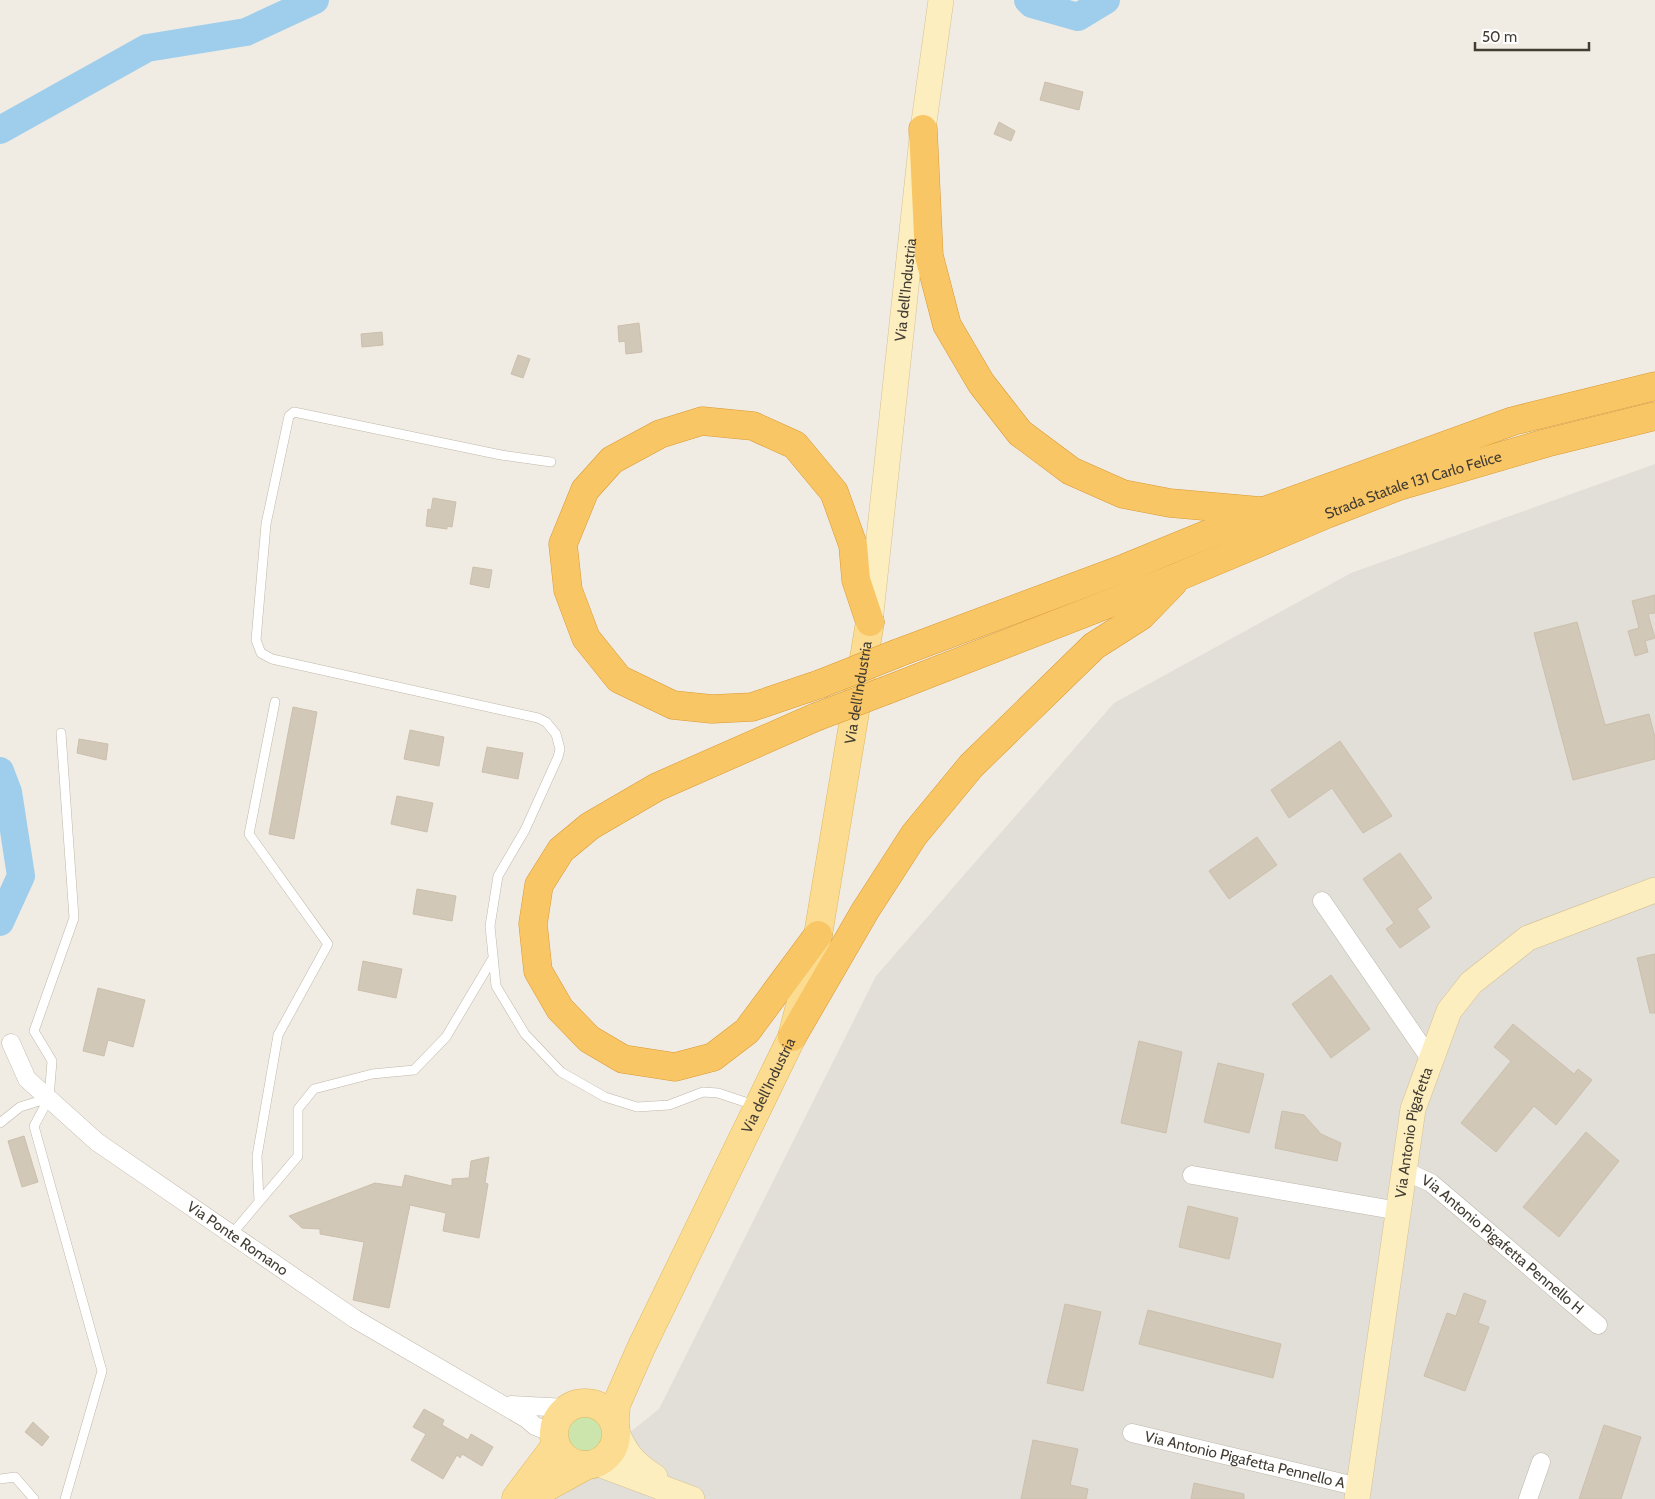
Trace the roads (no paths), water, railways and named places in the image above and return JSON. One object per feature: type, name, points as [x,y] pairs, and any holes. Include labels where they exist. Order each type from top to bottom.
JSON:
[{"type":"highway","points":[[923,129],[929,256],[947,325],[981,383],[1020,433],[1071,471],[1123,494],[1170,503],[1264,511]]},
{"type":"highway","name":"Strada Statale 131 Carlo Felice","points":[[870,622],[856,580],[853,545],[834,492],[795,446],[753,426],[702,421],[660,434],[612,460],[584,490],[563,544],[568,590],[586,638],[619,679],[672,705],[712,709],[752,707],[820,684],[1125,568],[1264,511],[1513,421],[1655,386]]},
{"type":"highway","name":"Strada Statale 131 Carlo Felice","points":[[818,935],[747,1031],[713,1057],[675,1067],[623,1059],[589,1038],[560,1009],[538,971],[533,924],[539,885],[561,850],[590,826],[657,786],[816,717],[1180,576],[1399,486],[1546,443],[1655,416]]},
{"type":"highway","points":[[792,1037],[865,911],[914,835],[971,766],[1094,646],[1142,616],[1180,576]]},
{"type":"main road","name":"Via dell'Industria","points":[[616,1428],[616,1405],[641,1348],[760,1107],[792,1037],[818,935],[870,622],[923,129],[930,92],[941,0]]},
{"type":"main road","name":"Via Antonio Pigafetta","points":[[1358,1493],[1413,1109],[1449,1011],[1470,983],[1528,938],[1655,890]]},
{"type":"main road","name":"Via dell'Industria","points":[[576,1405],[617,1377],[641,1348]]},
{"type":"main road","points":[[576,1405],[599,1406],[611,1416],[627,1455],[637,1466],[685,1496],[592,1464],[572,1462],[560,1452],[555,1439],[557,1419],[576,1405]]},
{"type":"main road","points":[[525,1499],[609,1454],[616,1440],[616,1428]]},
{"type":"main road","points":[[515,1499],[555,1439]]},
{"type":"street","points":[[1322,901],[1431,1060]]},
{"type":"street","name":"Via Ponte Romano","points":[[11,1043],[27,1079],[97,1142],[354,1319],[494,1399],[555,1439]]},
{"type":"street","name":"Via Antonio Pigafetta Pennello H","points":[[1404,1170],[1432,1183],[1598,1325]]},
{"type":"street","points":[[1192,1175],[1399,1211]]},
{"type":"street","name":"Via Ponte Romano","points":[[494,1399],[514,1406],[576,1405]]},
{"type":"street","name":"Via Antonio Pigafetta Pennello A","points":[[1132,1433],[1358,1493]]},
{"type":"street","points":[[1528,1499],[1541,1462]]},
{"type":"lane","points":[[552,462],[501,455],[294,412],[288,416],[266,524],[256,640],[261,653],[272,659],[538,718],[546,722],[556,734],[560,749],[555,765],[525,830],[498,876],[490,926],[496,986],[524,1034],[561,1072],[605,1098],[637,1107],[669,1106],[703,1092],[718,1093],[760,1107]]},
{"type":"lane","points":[[260,1202],[257,1156],[278,1035],[328,944],[250,834],[275,702]]},
{"type":"lane","points":[[61,733],[74,918],[34,1031],[52,1061],[49,1098],[34,1126],[102,1371],[65,1499]]},
{"type":"lane","points":[[231,1235],[298,1156],[298,1109],[314,1089],[372,1074],[414,1070],[446,1037],[493,958]]},
{"type":"lane","points":[[0,1123],[20,1107],[49,1098]]},
{"type":"lane","points":[[0,1479],[15,1477],[34,1499]]},
{"type":"waterway","points":[[0,130],[147,48],[246,32],[315,0]]},
{"type":"waterway","points":[[1028,0],[1032,4],[1078,17],[1106,0]]},
{"type":"waterway","points":[[0,771],[8,792],[21,876],[0,922]]}]
